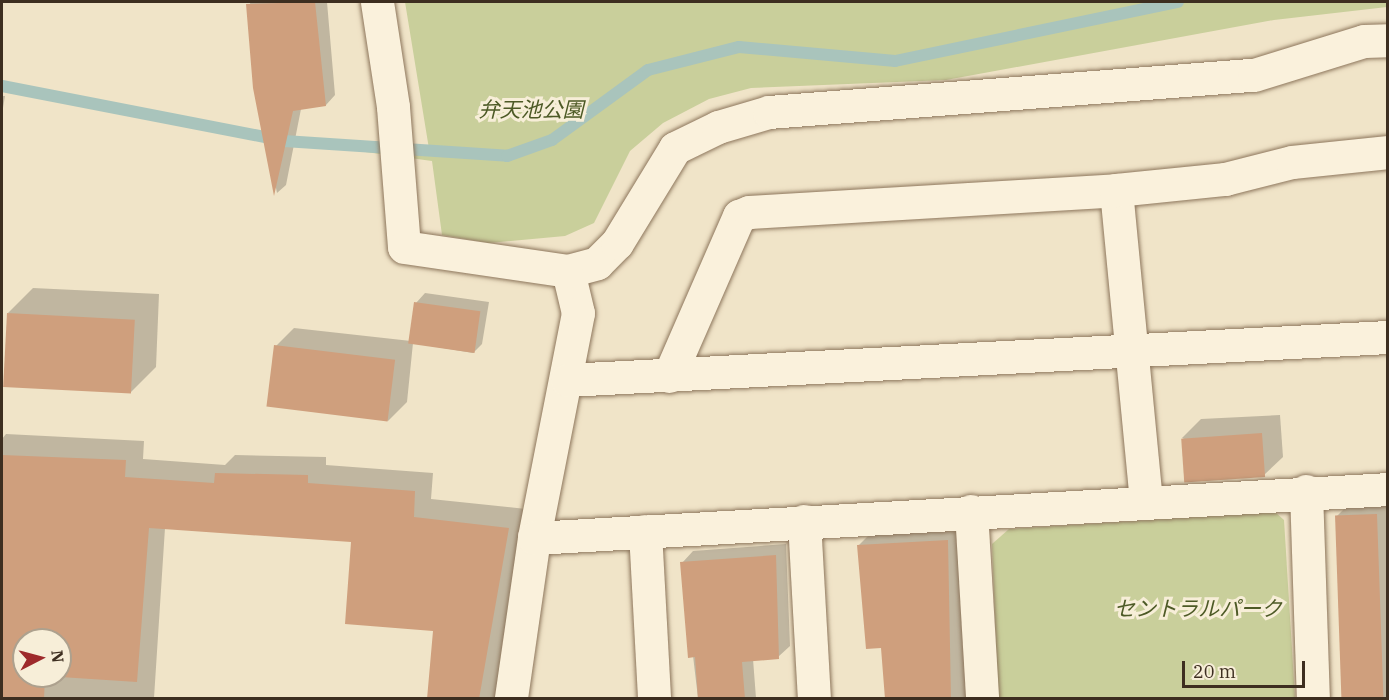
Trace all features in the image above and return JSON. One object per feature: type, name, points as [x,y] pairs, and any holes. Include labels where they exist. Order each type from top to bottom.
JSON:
[{"type":"street","points":[[377,2],[393,107],[404,246],[568,271],[597,263],[617,243],[675,148],[749,118],[1254,75],[1364,41],[1388,40]]},
{"type":"street","points":[[669,376],[740,216],[1116,190],[1225,179],[1292,162],[1388,152]]},
{"type":"street","points":[[1116,190],[1128,350],[1146,501]]},
{"type":"street","points":[[511,699],[534,538],[567,380],[578,313],[568,271]]},
{"type":"street","points":[[567,380],[1388,337]]},
{"type":"street","points":[[534,538],[1306,491],[1388,489]]},
{"type":"street","points":[[1306,491],[1313,699]]},
{"type":"street","points":[[971,511],[982,699]]},
{"type":"street","points":[[804,521],[814,699]]},
{"type":"street","points":[[645,531],[654,699]]},
{"type":"green space","name":"弁天池公園","points":[[405,2],[1387,2],[1387,7],[1274,20],[946,80],[751,88],[709,99],[663,123],[630,151],[594,223],[565,236],[489,243],[442,235],[432,161],[299,143],[430,155]]},
{"type":"green space","name":"セントラルパーク","points":[[1275,512],[1284,520],[1295,698],[998,698],[992,544],[1009,529]]},
{"type":"building","points":[[315,2],[326,106],[293,111],[274,196],[253,88],[246,4]]},
{"type":"building","points":[[414,302],[480,311],[475,353],[408,344]]},
{"type":"building","points":[[7,313],[135,320],[131,394],[3,387]]},
{"type":"building","points":[[274,345],[395,360],[388,421],[266,407]]},
{"type":"building","points":[[1262,433],[1265,477],[1184,483],[1181,439]]},
{"type":"building","points":[[2,455],[126,460],[125,477],[214,483],[215,473],[308,475],[308,483],[415,491],[414,517],[509,528],[479,699],[427,699],[433,631],[345,624],[351,542],[149,528],[137,682],[72,678],[72,628],[12,628],[12,688],[44,688],[44,699],[2,699]]},
{"type":"building","points":[[1377,514],[1383,698],[1341,698],[1335,515]]},
{"type":"building","points":[[948,540],[951,699],[885,699],[881,648],[866,649],[857,545]]},
{"type":"building","points":[[776,555],[779,659],[742,662],[745,699],[698,699],[695,657],[688,658],[680,562]]},
{"type":"waterway","points":[[2,86],[284,141],[507,156],[552,140],[648,70],[739,47],[895,61],[1178,2]]}]
